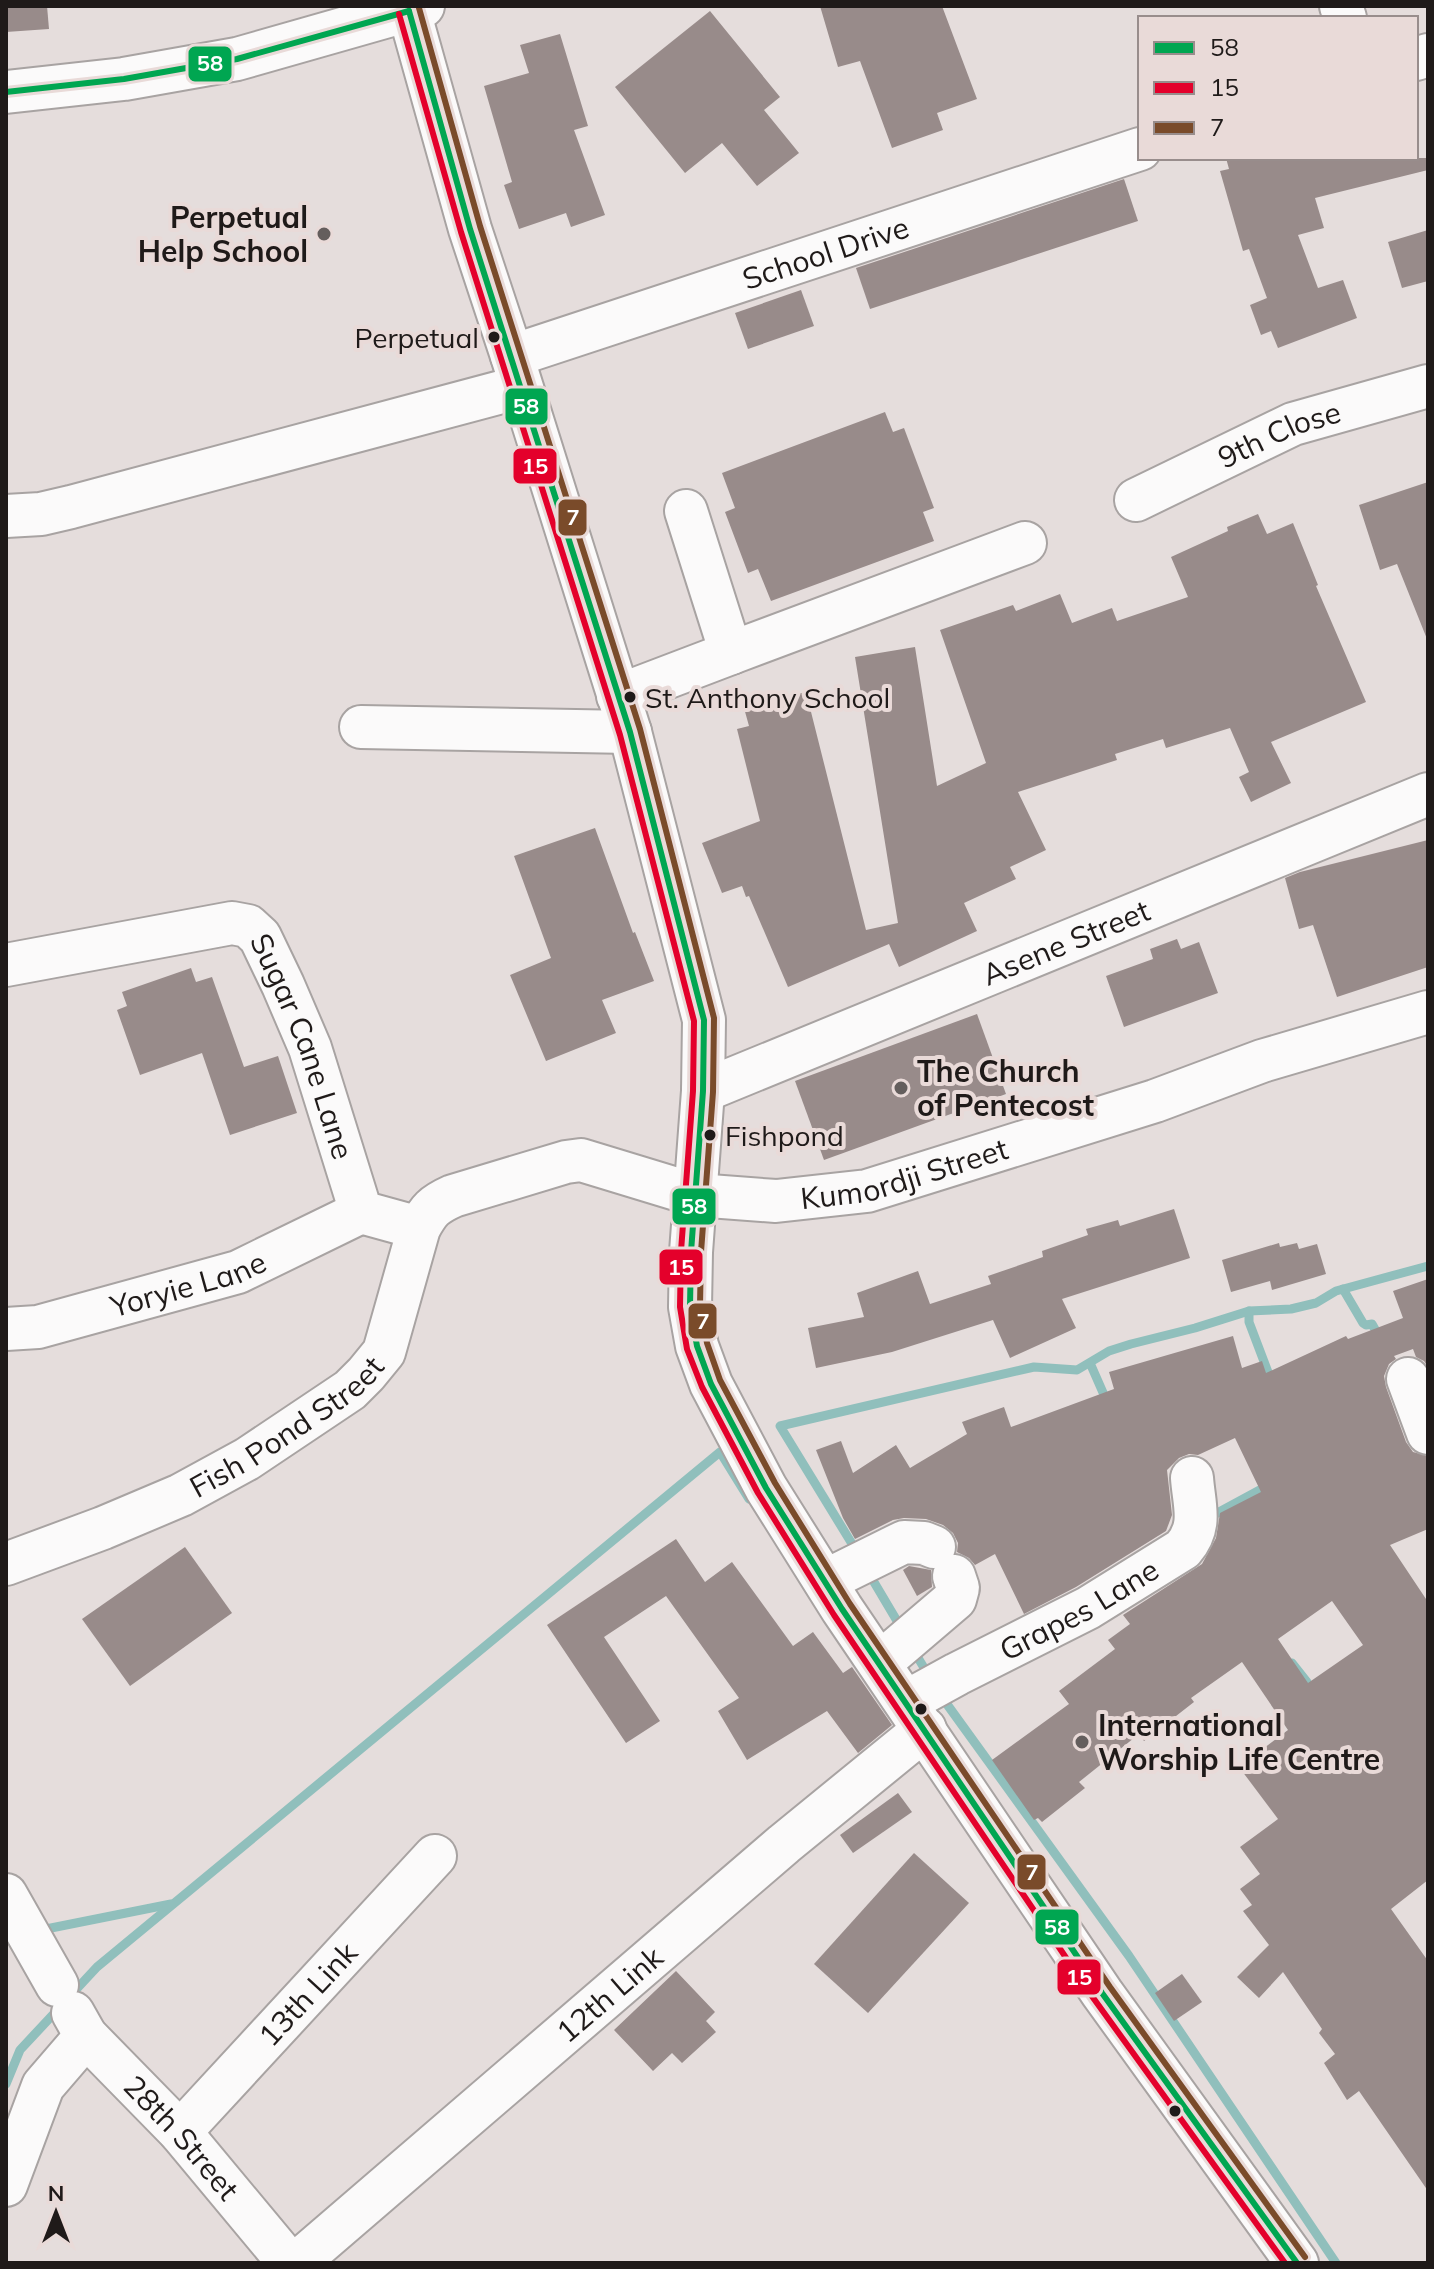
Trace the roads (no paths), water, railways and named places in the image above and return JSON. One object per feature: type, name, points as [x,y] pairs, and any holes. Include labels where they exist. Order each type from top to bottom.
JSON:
[{"type":"street","points":[[6,92],[124,79],[237,59],[416,8],[470,229],[624,714],[704,1020],[703,1091],[690,1307],[697,1346],[711,1384],[766,1488],[825,1581],[1102,1993],[1297,2263]]},
{"type":"street","name":"School Drive","points":[[6,516],[41,514],[71,507],[516,372],[1138,150]]},
{"type":"street","name":"9th Close","points":[[1136,500],[1293,424],[1428,386]]},
{"type":"street","points":[[686,511],[731,653]]},
{"type":"street","points":[[361,727],[624,714],[731,653],[1025,543]]},
{"type":"street","name":"Asene Street","points":[[703,1091],[1428,794]]},
{"type":"street","name":"Sugar Cane Lane","points":[[6,965],[232,923],[248,926],[260,937],[310,1048],[361,1212]]},
{"type":"street","name":"Kumordji Street","points":[[696,1195],[776,1201],[867,1191],[1155,1101],[1262,1061],[1428,1012]]},
{"type":"street","name":"Fish Pond Street","points":[[6,1564],[181,1495],[247,1459],[350,1390],[384,1352],[419,1228],[437,1203],[581,1160],[696,1195]]},
{"type":"street","points":[[361,1212],[419,1228]]},
{"type":"street","name":"Yoryie Lane","points":[[6,1329],[38,1327],[238,1272],[361,1212]]},
{"type":"street","points":[[1408,1379],[1428,1433]]},
{"type":"street","name":"Grapes Lane","points":[[916,1716],[1183,1549],[1196,1529],[1192,1478]]},
{"type":"street","points":[[825,1581],[904,1542],[924,1543],[944,1562],[958,1588],[955,1599],[880,1663]]},
{"type":"street","name":"12th Link","points":[[297,2263],[784,1844],[916,1716]]},
{"type":"street","name":"13th Link","points":[[180,2132],[435,1856]]},
{"type":"street","name":"28th Street","points":[[6,1895],[72,2011],[180,2132],[289,2263]]},
{"type":"street","points":[[6,2185],[72,2011]]},
{"type":"waterway","points":[[857,1552],[780,1426],[1034,1367],[1077,1370],[1109,1351],[1131,1344],[1249,1311],[1291,1309],[1316,1303],[1336,1291],[1428,1266]]},
{"type":"waterway","points":[[1343,1289],[1363,1323],[1372,1324],[1381,1340]]},
{"type":"waterway","points":[[1249,1311],[1249,1322],[1271,1380],[1268,1382]]},
{"type":"waterway","points":[[1090,1363],[1108,1404]]},
{"type":"waterway","points":[[71,1995],[97,1967],[720,1452],[749,1499]]},
{"type":"waterway","points":[[1208,1518],[1269,1485]]},
{"type":"waterway","points":[[868,1572],[903,1631]]},
{"type":"waterway","points":[[912,1648],[929,1676]]},
{"type":"waterway","points":[[1292,1663],[1307,1682]]},
{"type":"waterway","points":[[941,1696],[1129,1956],[1336,2263]]},
{"type":"waterway","points":[[41,1930],[171,1904]]},
{"type":"waterway","points":[[6,2084],[20,2050],[61,2006]]},
{"type":"place","name":"Perpetual Help School","points":[[324,234]]},
{"type":"place","name":"Perpetual","points":[[494,337]]},
{"type":"place","name":"St. Anthony School","points":[[630,697]]},
{"type":"place","name":"The Church of Pentecost","points":[[901,1088]]},
{"type":"place","name":"Fishpond","points":[[710,1135]]},
{"type":"place","name":"International Worship Life Centre","points":[[1082,1742]]}]
